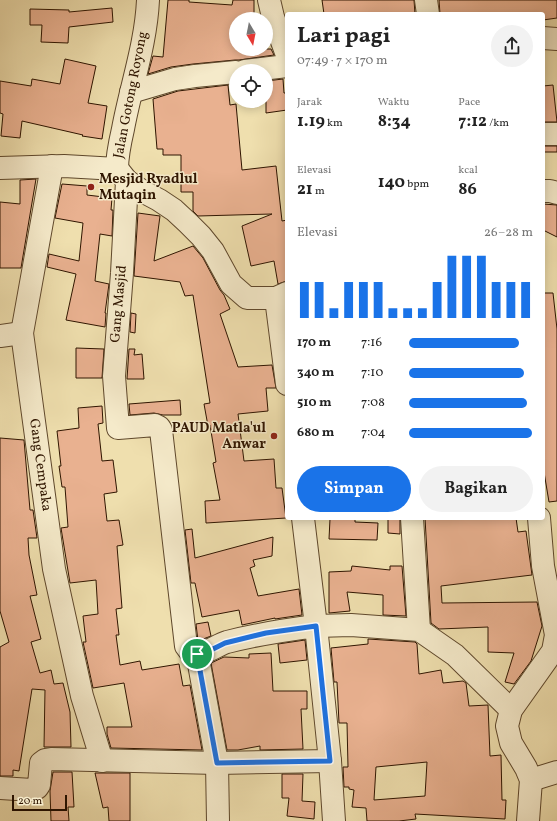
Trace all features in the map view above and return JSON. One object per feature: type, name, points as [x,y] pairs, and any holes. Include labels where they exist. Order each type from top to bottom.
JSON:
[{"type":"street","name":"Jalan Gotong Royong","points":[[0,168],[52,166],[122,175],[117,160],[138,64],[148,0]]},
{"type":"street","points":[[269,0],[285,49]]},
{"type":"street","points":[[426,0],[428,12]]},
{"type":"street","points":[[545,38],[557,39]]},
{"type":"street","points":[[273,68],[285,66]]},
{"type":"street","points":[[131,92],[175,79],[229,73]]},
{"type":"street","points":[[545,134],[557,134]]},
{"type":"street","name":"Gang Cempaka","points":[[52,166],[22,333],[54,569],[82,696],[102,761]]},
{"type":"street","points":[[122,175],[142,191],[164,203],[188,223],[213,251],[231,284],[247,298],[282,296],[285,349]]},
{"type":"street","name":"Gang Masjid","points":[[122,175],[122,273],[114,371],[118,428],[155,425],[161,430],[186,646],[192,653],[197,654]]},
{"type":"street","points":[[545,192],[557,192]]},
{"type":"street","points":[[0,336],[22,333]]},
{"type":"street","points":[[303,520],[330,761],[334,821]]},
{"type":"street","points":[[412,520],[419,630]]},
{"type":"street","points":[[528,821],[531,780],[526,768],[511,743],[507,726],[511,710],[553,651],[556,635],[543,566],[540,520]]},
{"type":"street","points":[[218,821],[217,763],[197,654],[225,643],[266,633],[316,626],[358,626],[419,630],[455,655],[511,710]]},
{"type":"street","points":[[0,788],[32,790],[37,788],[39,785],[41,763],[45,760],[51,759],[217,763],[330,761]]},
{"type":"street","points":[[531,780],[557,772]]},
{"type":"building","points":[[168,0],[189,0],[189,2],[232,5],[233,0],[254,0],[254,12],[229,12],[229,56],[267,56],[171,67],[148,74],[153,56],[163,57]]},
{"type":"building","points":[[322,0],[414,0],[415,12],[324,12]]},
{"type":"building","points":[[439,0],[557,0],[557,18],[545,20],[545,12],[440,12]]},
{"type":"building","points":[[112,8],[113,22],[69,27],[68,43],[41,42],[42,25],[30,25],[30,9],[69,10],[69,12]]},
{"type":"building","points":[[65,59],[96,66],[88,103],[107,106],[102,139],[82,136],[83,135],[22,121],[20,138],[1,136],[3,114],[0,113],[0,81],[31,86],[32,79],[60,84]]},
{"type":"building","points":[[283,79],[285,110],[266,113],[266,108],[273,108],[273,80]]},
{"type":"building","points":[[228,85],[229,108],[236,108],[242,170],[276,166],[282,221],[285,220],[285,282],[278,284],[274,261],[251,266],[242,226],[272,214],[198,216],[193,211],[193,192],[181,192],[181,155],[163,155],[163,149],[157,149],[153,99],[178,91]]},
{"type":"building","points":[[553,85],[557,122],[545,122],[545,86]]},
{"type":"building","points":[[545,146],[557,146],[557,152],[545,152]]},
{"type":"building","points":[[36,179],[21,268],[0,268],[0,202],[20,204],[20,180]]},
{"type":"building","points":[[62,184],[87,186],[87,195],[112,198],[112,236],[100,234],[95,281],[109,284],[105,313],[105,327],[66,320],[76,274],[47,267],[49,254],[79,261],[83,223],[55,218]]},
{"type":"building","points":[[545,204],[557,205],[557,237],[545,231]]},
{"type":"building","points":[[138,213],[160,216],[154,261],[193,246],[203,258],[224,295],[230,309],[220,314],[238,367],[272,365],[276,388],[266,388],[268,411],[238,414],[244,461],[274,459],[276,488],[282,488],[285,518],[206,523],[205,501],[220,500],[213,463],[216,462],[210,425],[208,426],[204,404],[210,403],[193,295],[185,296],[180,282],[134,276]]},
{"type":"building","points":[[545,293],[553,293],[557,329],[557,501],[549,502],[545,478]]},
{"type":"building","points":[[131,313],[136,314],[135,333],[130,332]]},
{"type":"building","points":[[76,348],[104,349],[102,378],[76,378]]},
{"type":"building","points":[[129,349],[135,349],[134,355],[142,354],[144,379],[127,379]]},
{"type":"building","points":[[180,400],[181,415],[163,415],[154,413],[130,415],[129,404]]},
{"type":"building","points":[[102,406],[103,423],[98,424],[102,461],[113,460],[117,492],[104,494],[107,521],[119,520],[123,545],[117,546],[122,608],[116,609],[119,635],[116,635],[120,665],[140,661],[142,670],[179,664],[183,686],[190,685],[202,750],[111,748],[107,734],[107,727],[132,727],[124,683],[93,688],[83,642],[86,642],[83,616],[98,614],[96,580],[70,583],[61,528],[68,527],[65,487],[62,487],[59,466],[61,466],[57,431],[79,428],[78,408]]},
{"type":"building","points":[[0,438],[24,440],[30,510],[33,510],[37,538],[28,538],[29,555],[37,595],[30,596],[41,639],[31,642],[40,673],[51,670],[54,684],[63,683],[70,712],[71,747],[44,747],[45,690],[32,689],[19,771],[13,770],[13,776],[0,776],[0,647],[9,642],[0,611]]},
{"type":"building","points":[[330,520],[355,520],[355,522],[378,523],[377,540],[329,539]]},
{"type":"building","points":[[388,520],[400,520],[400,534],[388,533]]},
{"type":"building","points":[[425,520],[516,520],[518,532],[526,531],[532,575],[441,586],[442,603],[537,602],[542,626],[531,661],[514,684],[505,682],[514,653],[488,652],[488,627],[439,629],[431,623]]},
{"type":"building","points":[[192,529],[195,558],[273,537],[272,556],[253,560],[255,566],[250,568],[258,596],[299,589],[302,615],[275,618],[242,625],[239,610],[202,617],[195,583],[191,583],[185,530]]},
{"type":"building","points":[[352,566],[390,570],[390,566],[402,566],[406,616],[383,615],[383,595],[347,592],[350,611],[329,613],[329,572],[351,571]]},
{"type":"building","points":[[208,622],[211,636],[198,641],[196,624]]},
{"type":"building","points":[[368,639],[415,642],[417,644],[419,674],[441,670],[443,683],[463,681],[466,683],[469,706],[488,705],[490,756],[501,755],[502,800],[506,800],[505,819],[415,814],[416,819],[399,821],[367,821],[366,808],[352,807],[354,790],[349,789],[349,787],[344,787],[343,767],[348,767],[347,723],[339,723],[337,682],[334,682],[331,648],[368,644]],"holes":[[[427,762],[425,796],[374,800],[376,767]]]},
{"type":"building","points":[[305,640],[307,660],[280,663],[278,644]]},
{"type":"building","points":[[271,653],[273,691],[307,691],[307,709],[301,709],[303,749],[260,750],[260,746],[238,750],[227,750],[211,663],[224,657],[249,658],[249,654]]},
{"type":"building","points":[[53,772],[72,772],[74,807],[68,807],[69,821],[51,821],[50,791]]},
{"type":"building","points":[[95,773],[130,773],[130,821],[109,821],[108,807],[103,808]]},
{"type":"building","points":[[282,774],[303,774],[302,801],[315,802],[314,819],[287,816],[289,798],[282,798]]},
{"type":"place","name":"Mesjid Ryadlul Mutaqin","points":[[91,187]]},
{"type":"place","name":"PAUD Matla'ul Anwar","points":[[274,436]]},
{"type":"route","points":[[316,626],[330,761],[217,763],[197,654],[225,643],[266,633],[316,626]]}]
